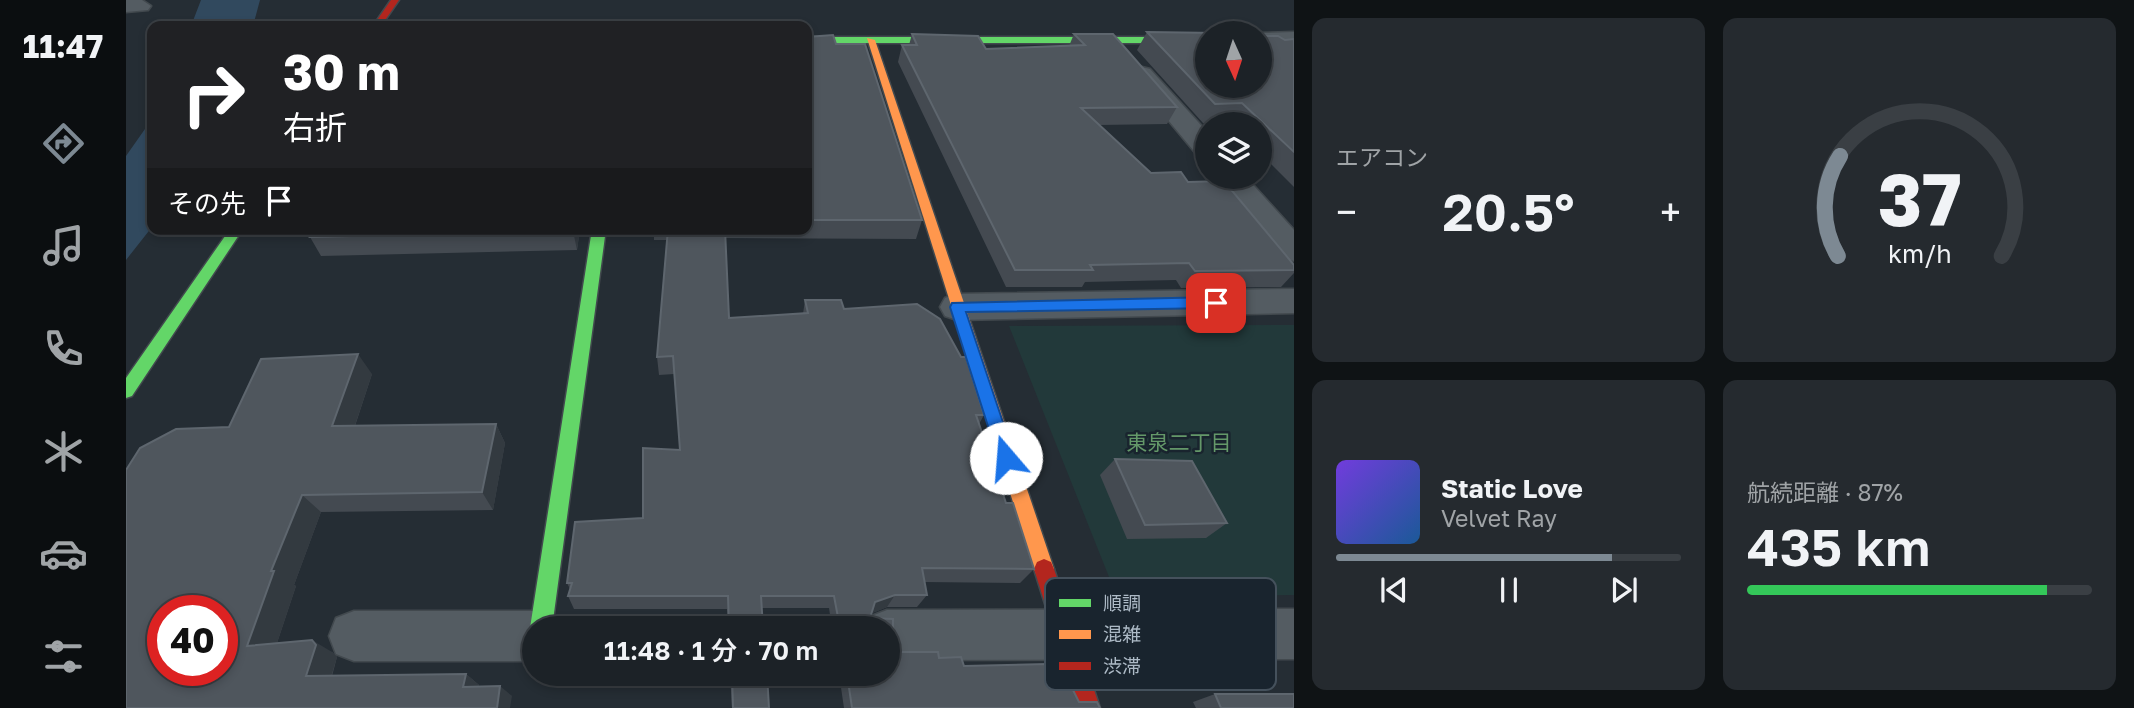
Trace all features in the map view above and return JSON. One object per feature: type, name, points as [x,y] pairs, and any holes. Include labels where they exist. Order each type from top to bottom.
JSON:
[{"type":"street","points":[[380,21],[395,0]]},
{"type":"street","points":[[1272,40],[1294,39]]},
{"type":"street","points":[[812,40],[1195,40]]},
{"type":"street","points":[[870,40],[1045,578]]},
{"type":"street","points":[[1112,40],[1195,135]]},
{"type":"street","points":[[1241,189],[1294,250]]},
{"type":"street","points":[[126,391],[233,235]]},
{"type":"street","points":[[543,616],[598,235]]},
{"type":"street","points":[[957,307],[1294,302]]},
{"type":"street","points":[[900,635],[1045,634]]},
{"type":"street","points":[[1276,634],[1294,634]]},
{"type":"street","points":[[354,636],[522,636]]},
{"type":"street","points":[[1083,690],[1089,708]]},
{"type":"green space","name":"東泉二丁目","points":[[1294,325],[1294,595],[1276,595],[1276,578],[1109,578],[1009,326]]},
{"type":"water","points":[[201,0],[260,0],[254,21],[193,21]]},
{"type":"water","points":[[147,126],[147,233],[126,260],[126,156]]},
{"type":"building","points":[[1147,32],[1195,33],[1195,83]]},
{"type":"building","points":[[912,34],[978,36],[986,49],[1085,45],[1074,34],[1113,34],[1177,107],[1081,108],[1151,173],[1181,172],[1188,182],[1195,182],[1195,189],[1231,189],[1294,265],[1294,270],[1195,271],[1189,263],[1090,265],[1093,270],[1015,270],[902,45],[917,45]]},
{"type":"building","points":[[833,35],[836,44],[865,44],[922,220],[812,220],[812,37]]},
{"type":"building","points":[[1272,36],[1285,40],[1294,39],[1294,152],[1272,131],[1272,112],[1252,112],[1242,103],[1215,104],[1209,98],[1272,98]]},
{"type":"building","points":[[311,235],[398,235],[310,237]]},
{"type":"building","points":[[667,235],[725,235],[729,318],[808,313],[805,300],[841,300],[844,309],[917,304],[940,319],[961,357],[966,357],[984,415],[976,415],[1006,503],[1013,503],[1034,569],[922,568],[927,595],[895,595],[875,602],[871,616],[838,616],[834,596],[761,596],[762,616],[729,616],[728,596],[568,596],[572,583],[567,583],[575,522],[643,518],[643,448],[680,450],[673,356],[657,357]]},
{"type":"building","points":[[358,354],[332,426],[496,424],[482,492],[302,495],[271,571],[274,571],[247,646],[312,640],[316,645],[306,676],[466,674],[463,687],[500,686],[497,708],[126,708],[126,470],[140,448],[176,429],[229,427],[261,359]]},
{"type":"building","points":[[1115,459],[1192,461],[1227,523],[1145,525]]},
{"type":"building","points":[[900,652],[938,652],[939,658],[961,657],[964,666],[1045,664],[1045,690],[1073,690],[1079,702],[1097,702],[1100,708],[852,708],[849,686],[900,686]]},
{"type":"building","points":[[732,686],[768,686],[769,708],[733,708]]},
{"type":"building","points":[[1215,694],[1294,694],[1294,708],[1221,708]]},
{"type":"traffic: fast","points":[[812,40],[1195,40]]},
{"type":"traffic: fast","points":[[126,391],[233,235]]},
{"type":"traffic: fast","points":[[543,616],[598,235]]},
{"type":"traffic: slow","points":[[870,40],[1044,569]]},
{"type":"traffic: jam","points":[[380,21],[395,0]]},
{"type":"traffic: jam","points":[[1044,569],[1047,578]]},
{"type":"traffic: jam","points":[[1083,690],[1089,708]]},
{"type":"route","points":[[1006,458],[957,307],[1216,303]]}]
